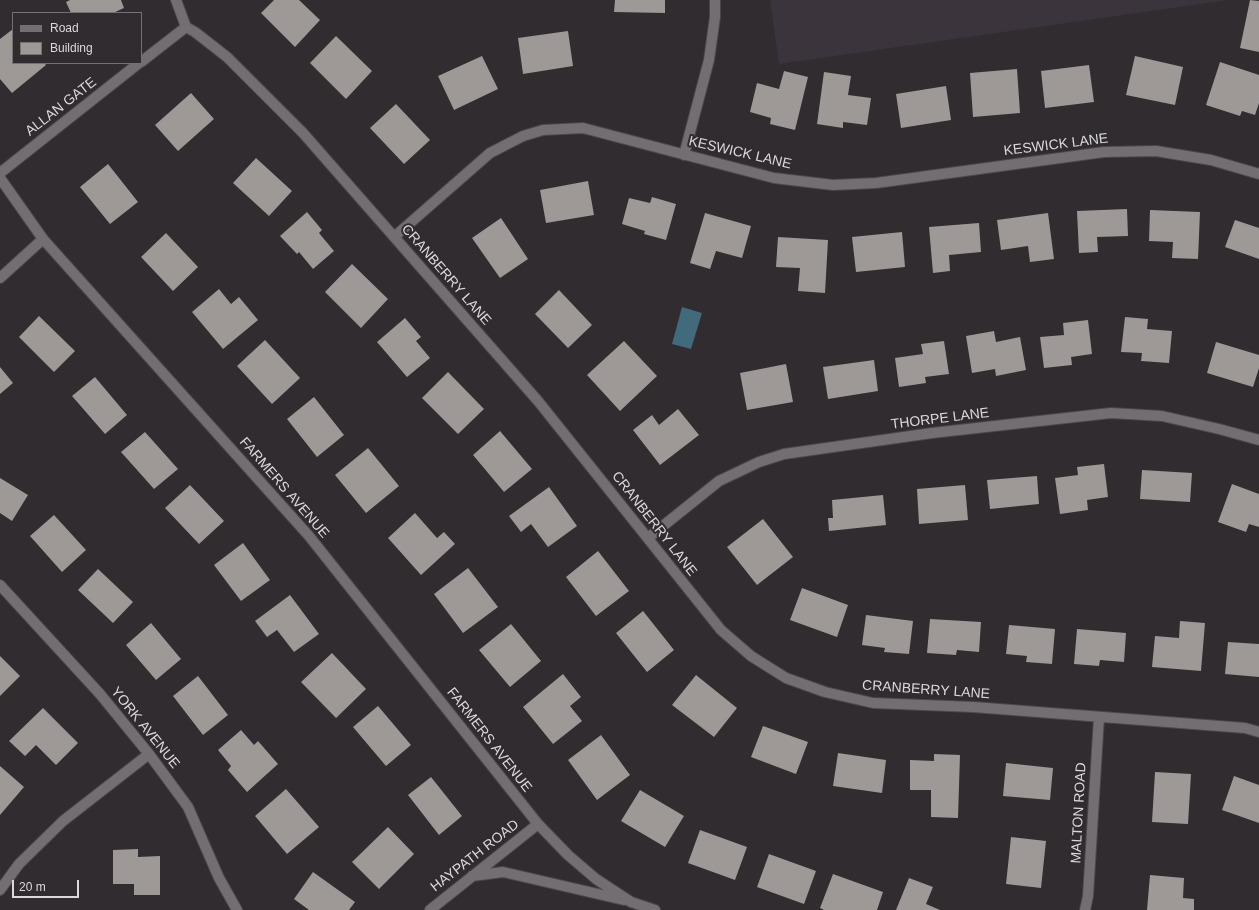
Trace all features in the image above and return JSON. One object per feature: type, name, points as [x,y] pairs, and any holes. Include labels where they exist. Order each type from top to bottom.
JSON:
[{"type":"street","points":[[176,0],[186,27]]},
{"type":"street","points":[[684,155],[709,60],[715,17],[715,0]]},
{"type":"street","name":"ALLAN GATE","points":[[142,60],[186,27]]},
{"type":"street","name":"CRANBERRY LANE","points":[[186,27],[195,32],[227,57],[297,127],[538,401],[721,630],[751,656],[786,678],[825,692],[873,703],[973,707],[1246,728],[1259,732]]},
{"type":"street","name":"ALLAN GATE","points":[[0,173],[137,64]]},
{"type":"street","name":"KESWICK LANE","points":[[394,238],[490,153],[523,136],[543,130],[583,128],[774,178],[833,185],[876,183],[1104,152],[1156,151],[1211,160],[1259,174]]},
{"type":"street","name":"FARMERS AVENUE","points":[[0,178],[42,239],[309,536],[538,824],[568,855],[596,879],[631,902]]},
{"type":"street","points":[[0,278],[42,239]]},
{"type":"street","name":"THORPE LANE","points":[[648,538],[719,481],[759,462],[784,454],[932,433],[1110,413],[1162,416],[1259,440]]},
{"type":"street","name":"YORK AVENUE","points":[[0,585],[100,694],[149,754],[188,807],[219,878],[237,910]]},
{"type":"street","name":"MALTON ROAD","points":[[1085,910],[1088,896],[1099,717]]},
{"type":"street","points":[[0,890],[19,864],[63,821],[149,754]]},
{"type":"street","name":"HAYPATH ROAD","points":[[430,910],[538,824]]},
{"type":"street","points":[[472,876],[503,872],[631,902],[655,910]]},
{"type":"shaded area","points":[[770,0],[1228,0],[779,64]]},
{"type":"water","points":[[682,307],[702,313],[691,349],[672,344]]},
{"type":"building","points":[[70,0],[121,0],[124,8],[115,12],[71,12],[66,2]]},
{"type":"building","points":[[274,0],[299,0],[320,20],[295,47],[261,13]]},
{"type":"building","points":[[615,0],[665,0],[665,13],[614,12]]},
{"type":"building","points":[[1250,0],[1259,1],[1259,52],[1240,48]]},
{"type":"building","points":[[12,30],[12,64],[46,65],[12,93],[0,79],[0,39]]},
{"type":"building","points":[[568,31],[573,66],[523,74],[518,38]]},
{"type":"building","points":[[336,36],[372,71],[346,99],[310,63]]},
{"type":"building","points":[[482,56],[498,89],[454,110],[438,76]]},
{"type":"building","points":[[1135,56],[1183,67],[1175,105],[1126,95]]},
{"type":"building","points":[[1220,62],[1259,75],[1259,103],[1255,115],[1242,111],[1240,116],[1206,105]]},
{"type":"building","points":[[1089,65],[1094,102],[1045,108],[1041,71]]},
{"type":"building","points":[[1017,69],[1020,113],[973,117],[970,73]]},
{"type":"building","points":[[784,71],[808,77],[795,130],[770,124],[771,118],[750,112],[757,83],[779,89]]},
{"type":"building","points":[[824,72],[851,76],[848,95],[871,98],[867,125],[843,122],[843,128],[817,124]]},
{"type":"building","points":[[946,86],[951,120],[901,128],[896,94]]},
{"type":"building","points":[[191,93],[214,119],[178,151],[155,125]]},
{"type":"building","points":[[396,104],[430,140],[404,164],[370,128]]},
{"type":"building","points":[[256,158],[292,191],[269,216],[233,183]]},
{"type":"building","points":[[108,164],[138,202],[110,224],[80,187]]},
{"type":"building","points":[[588,181],[594,215],[546,223],[540,190]]},
{"type":"building","points":[[652,197],[676,204],[666,240],[644,234],[645,231],[622,224],[629,198],[650,203]]},
{"type":"building","points":[[1127,209],[1128,236],[1097,237],[1098,252],[1079,253],[1077,211]]},
{"type":"building","points":[[1150,210],[1200,212],[1198,259],[1172,258],[1173,242],[1149,241]]},
{"type":"building","points":[[307,212],[322,230],[319,233],[334,251],[313,269],[299,252],[297,254],[280,236]]},
{"type":"building","points":[[705,213],[751,226],[742,258],[716,251],[710,269],[690,263]]},
{"type":"building","points":[[1048,213],[1054,259],[1030,262],[1028,246],[1001,250],[997,220]]},
{"type":"building","points":[[501,218],[528,259],[500,278],[472,238]]},
{"type":"building","points":[[1235,220],[1259,228],[1259,259],[1225,247]]},
{"type":"building","points":[[979,223],[981,252],[949,255],[950,271],[933,273],[929,227]]},
{"type":"building","points":[[902,232],[905,267],[856,272],[852,237]]},
{"type":"building","points":[[166,233],[198,267],[173,291],[141,257]]},
{"type":"building","points":[[778,237],[828,240],[825,293],[798,291],[800,268],[776,267]]},
{"type":"building","points":[[352,264],[388,299],[361,328],[325,292]]},
{"type":"building","points":[[219,289],[231,304],[239,297],[258,320],[223,349],[192,312]]},
{"type":"building","points":[[559,290],[592,325],[568,348],[535,314]]},
{"type":"building","points":[[39,316],[75,351],[54,372],[19,337]]},
{"type":"building","points":[[1125,317],[1148,319],[1147,329],[1172,331],[1169,363],[1141,361],[1142,353],[1121,352]]},
{"type":"building","points":[[405,318],[421,337],[416,341],[430,358],[407,377],[377,342]]},
{"type":"building","points":[[1088,320],[1092,354],[1071,357],[1072,365],[1044,368],[1040,337],[1064,335],[1063,323]]},
{"type":"building","points":[[994,331],[996,342],[1020,337],[1026,370],[996,376],[995,369],[972,373],[966,336]]},
{"type":"building","points":[[265,340],[300,378],[272,404],[237,366]]},
{"type":"building","points":[[624,341],[657,376],[620,411],[587,375]]},
{"type":"building","points":[[944,341],[949,374],[925,377],[926,383],[899,387],[895,358],[923,354],[921,344]]},
{"type":"building","points":[[1216,342],[1259,355],[1259,368],[1253,387],[1207,373]]},
{"type":"building","points":[[874,360],[878,391],[828,399],[823,367]]},
{"type":"building","points":[[786,364],[793,402],[747,410],[740,373]]},
{"type":"building","points":[[0,367],[13,383],[0,394]]},
{"type":"building","points":[[448,372],[484,409],[458,434],[422,398]]},
{"type":"building","points":[[95,377],[127,415],[105,434],[72,396]]},
{"type":"building","points":[[314,397],[344,435],[317,457],[287,419]]},
{"type":"building","points":[[678,409],[699,435],[660,465],[633,430],[652,415],[659,425]]},
{"type":"building","points":[[500,431],[532,469],[504,492],[473,455]]},
{"type":"building","points":[[145,432],[178,469],[154,489],[121,452]]},
{"type":"building","points":[[368,448],[399,486],[366,513],[335,475]]},
{"type":"building","points":[[1104,464],[1108,497],[1087,500],[1088,510],[1060,514],[1055,478],[1078,475],[1077,467]]},
{"type":"building","points":[[1142,470],[1192,473],[1190,502],[1140,499]]},
{"type":"building","points":[[1037,476],[1039,504],[990,509],[987,480]]},
{"type":"building","points":[[0,478],[28,495],[12,521],[0,513]]},
{"type":"building","points":[[1232,484],[1259,494],[1259,527],[1249,524],[1246,532],[1218,522]]},
{"type":"building","points":[[190,485],[224,521],[199,544],[165,508]]},
{"type":"building","points":[[965,485],[968,520],[919,524],[917,489]]},
{"type":"building","points":[[549,487],[577,526],[548,547],[531,524],[521,532],[509,516]]},
{"type":"building","points":[[883,495],[886,525],[829,531],[828,518],[833,518],[832,500]]},
{"type":"building","points":[[415,513],[437,538],[444,532],[455,544],[421,575],[388,538]]},
{"type":"building","points":[[54,515],[86,550],[62,572],[30,536]]},
{"type":"building","points":[[763,519],[793,557],[757,585],[727,547]]},
{"type":"building","points":[[243,543],[270,580],[241,601],[214,565]]},
{"type":"building","points":[[598,551],[629,591],[596,616],[566,577]]},
{"type":"building","points":[[468,568],[498,607],[463,633],[434,594]]},
{"type":"building","points":[[98,569],[133,602],[113,623],[78,590]]},
{"type":"building","points":[[802,588],[848,605],[837,637],[790,620]]},
{"type":"building","points":[[290,595],[319,634],[294,652],[277,630],[267,637],[255,621]]},
{"type":"building","points":[[643,611],[674,650],[647,672],[616,633]]},
{"type":"building","points":[[866,615],[913,621],[909,654],[884,652],[885,648],[862,645]]},
{"type":"building","points":[[930,619],[981,622],[979,652],[957,650],[956,655],[927,653]]},
{"type":"building","points":[[1180,621],[1205,623],[1201,671],[1152,667],[1155,636],[1179,638]]},
{"type":"building","points":[[151,623],[181,659],[156,680],[126,645]]},
{"type":"building","points":[[511,624],[541,661],[510,687],[479,650]]},
{"type":"building","points":[[1009,625],[1055,629],[1052,664],[1026,662],[1027,656],[1006,654]]},
{"type":"building","points":[[1077,629],[1126,633],[1124,662],[1100,660],[1099,666],[1074,664]]},
{"type":"building","points":[[1228,642],[1259,644],[1259,677],[1225,674]]},
{"type":"building","points":[[332,653],[366,689],[336,718],[301,682]]},
{"type":"building","points":[[0,656],[20,676],[0,696]]},
{"type":"building","points":[[563,674],[581,697],[570,706],[582,721],[553,744],[523,707]]},
{"type":"building","points":[[696,675],[737,708],[714,737],[672,705]]},
{"type":"building","points":[[198,676],[228,715],[203,735],[173,696]]},
{"type":"building","points":[[378,706],[411,745],[386,766],[353,727]]},
{"type":"building","points":[[43,708],[78,743],[56,765],[36,745],[25,756],[9,741]]},
{"type":"building","points":[[763,726],[808,742],[796,774],[751,757]]},
{"type":"building","points":[[241,730],[254,745],[258,741],[278,764],[247,792],[228,770],[231,766],[218,750]]},
{"type":"building","points":[[601,735],[630,775],[597,800],[568,760]]},
{"type":"building","points":[[838,753],[886,760],[882,793],[833,786]]},
{"type":"building","points":[[934,754],[960,755],[958,818],[931,817],[931,790],[910,790],[910,760],[934,761]]},
{"type":"building","points":[[1006,763],[1053,768],[1050,800],[1003,796]]},
{"type":"building","points":[[0,766],[24,787],[0,815]]},
{"type":"building","points":[[1155,772],[1191,774],[1188,824],[1152,822]]},
{"type":"building","points":[[1234,776],[1259,785],[1259,823],[1222,810]]},
{"type":"building","points":[[431,777],[462,816],[439,835],[408,795]]},
{"type":"building","points":[[286,789],[319,827],[287,854],[255,816]]},
{"type":"building","points":[[640,790],[684,816],[665,847],[621,821]]},
{"type":"building","points":[[388,827],[414,854],[379,889],[352,862]]},
{"type":"building","points":[[700,830],[747,847],[735,880],[688,863]]},
{"type":"building","points":[[1011,837],[1046,841],[1041,888],[1006,884]]},
{"type":"building","points":[[138,849],[138,857],[160,856],[160,895],[134,895],[134,884],[113,884],[113,850]]},
{"type":"building","points":[[769,854],[816,871],[804,904],[757,887]]},
{"type":"building","points":[[313,872],[355,902],[349,910],[309,910],[294,899]]},
{"type":"building","points":[[833,874],[883,892],[877,910],[824,910],[820,908]]},
{"type":"building","points":[[1150,875],[1184,878],[1183,898],[1194,899],[1194,910],[1147,910]]},
{"type":"building","points":[[909,878],[933,887],[926,904],[940,910],[896,910]]}]
